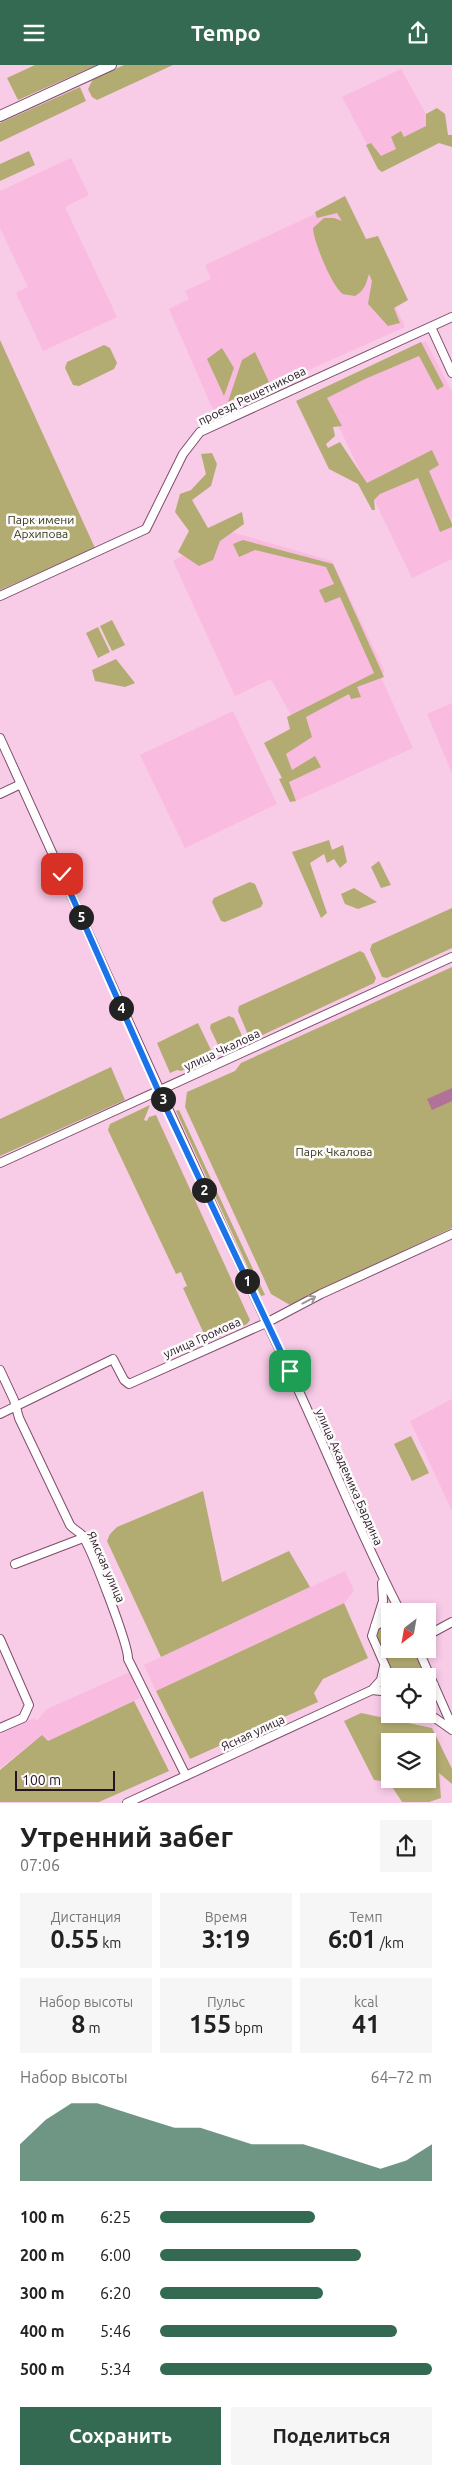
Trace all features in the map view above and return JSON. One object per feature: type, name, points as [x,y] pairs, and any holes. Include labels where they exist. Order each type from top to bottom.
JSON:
[{"type":"main road","points":[[0,116],[111,65]]},
{"type":"street","name":"проезд Решетникова","points":[[0,596],[146,529],[183,454],[200,433],[452,317]]},
{"type":"street","points":[[431,327],[452,373]]},
{"type":"street","name":"улица Академика Бардина","points":[[0,738],[159,1091],[379,1571],[396,1603]]},
{"type":"street","points":[[0,794],[21,784]]},
{"type":"street","name":"улица Чкалова","points":[[0,1163],[452,957]]},
{"type":"street","name":"улица Громова","points":[[0,1414],[113,1359],[124,1380],[129,1383],[266,1323],[321,1294],[452,1234]]},
{"type":"street","name":"Ямская улица","points":[[0,1370],[14,1400],[15,1407],[70,1525],[83,1538],[109,1597],[127,1647],[128,1659],[186,1776]]},
{"type":"street","points":[[15,1564],[83,1538]]},
{"type":"street","name":"улица Академика Бардина","points":[[379,1571],[384,1595],[372,1637],[386,1668]]},
{"type":"street","points":[[436,1631],[452,1622]]},
{"type":"street","points":[[375,1626],[381,1623]]},
{"type":"street","points":[[0,1639],[29,1705],[23,1718],[0,1729]]},
{"type":"street","points":[[372,1690],[383,1675],[383,1660]]},
{"type":"street","points":[[436,1687],[452,1726]]},
{"type":"street","points":[[372,1690],[381,1689]]},
{"type":"street","name":"Ясная улица","points":[[127,1803],[372,1690]]},
{"type":"street","points":[[436,1718],[452,1730]]},
{"type":"shaded area","points":[[401,69],[437,134],[377,163],[342,97]]},
{"type":"shaded area","points":[[71,158],[89,195],[65,207],[117,317],[43,351],[16,293],[28,287],[0,228],[0,191]]},
{"type":"shaded area","points":[[345,200],[405,327],[214,412],[169,309],[189,299],[185,291],[211,279],[205,265]]},
{"type":"shaded area","points":[[421,342],[426,342],[452,392],[452,559],[412,578],[321,390]]},
{"type":"shaded area","points":[[228,531],[332,561],[385,672],[380,675],[413,748],[296,801],[274,752],[302,739],[291,715],[271,679],[235,696],[173,561]]},
{"type":"shaded area","points":[[452,703],[452,773],[427,714]]},
{"type":"shaded area","points":[[233,711],[277,804],[185,848],[140,755]]},
{"type":"shaded area","points":[[452,1088],[452,1101],[432,1110],[427,1099]]},
{"type":"shaded area","points":[[452,1399],[452,1511],[410,1421]]},
{"type":"shaded area","points":[[345,1571],[354,1591],[344,1603],[156,1691],[144,1665]]},
{"type":"shaded area","points":[[130,1672],[140,1698],[48,1741],[41,1736],[0,1768],[0,1734],[34,1718],[37,1721],[47,1709]]},
{"type":"green space","points":[[35,65],[97,65],[18,100],[7,78]]},
{"type":"green space","points":[[124,65],[173,65],[97,100],[92,97],[88,89],[93,79]]},
{"type":"green space","points":[[80,87],[86,101],[0,142],[0,123]]},
{"type":"green space","points":[[437,108],[445,114],[448,135],[452,135],[452,147],[439,143],[382,172],[378,169],[366,145],[371,143],[381,156],[396,149],[391,137],[401,131],[404,137],[426,126],[426,114]]},
{"type":"green space","points":[[29,151],[35,165],[0,181],[0,164]]},
{"type":"green space","points":[[345,196],[366,239],[378,236],[408,300],[394,308],[400,323],[388,326],[368,304],[372,281],[369,274],[365,287],[358,294],[355,296],[343,294],[324,263],[313,228],[324,218],[334,218],[342,221],[337,213],[317,218],[315,212]]},
{"type":"green space","name":"Парк имени Архипова","points":[[0,340],[95,548],[0,590]]},
{"type":"green space","points":[[421,342],[444,386],[437,390],[419,356],[365,379],[327,398],[342,426],[333,427],[335,436],[326,444],[328,448],[340,442],[367,483],[432,450],[439,465],[429,471],[452,524],[452,527],[440,532],[418,478],[380,494],[374,500],[375,510],[372,510],[358,484],[329,469],[296,401]]},
{"type":"green space","points":[[104,345],[110,348],[117,363],[114,369],[79,386],[73,385],[65,368],[67,362]]},
{"type":"green space","points":[[222,348],[234,368],[224,396],[207,359]]},
{"type":"green space","points":[[255,352],[269,382],[228,402],[242,360]]},
{"type":"green space","points":[[212,453],[217,464],[211,486],[192,500],[208,528],[242,512],[244,524],[220,541],[213,560],[199,566],[178,552],[189,531],[175,512],[180,494],[191,490],[206,474],[201,454]]},
{"type":"green space","points":[[243,540],[333,564],[384,677],[357,687],[361,697],[351,699],[349,694],[306,717],[312,737],[286,754],[292,770],[315,756],[321,767],[289,782],[296,801],[290,802],[279,779],[282,778],[264,743],[290,729],[287,717],[374,673],[340,597],[325,603],[319,590],[334,584],[326,567],[255,550],[239,557],[233,544]]},
{"type":"green space","points":[[112,620],[125,645],[112,651],[100,626]]},
{"type":"green space","points":[[98,627],[110,652],[98,658],[86,633]]},
{"type":"green space","points":[[116,659],[135,683],[125,687],[95,681],[92,670]]},
{"type":"green space","points":[[329,840],[332,850],[343,845],[347,862],[340,868],[334,859],[327,863],[324,854],[310,863],[327,913],[321,918],[292,852]]},
{"type":"green space","points":[[379,861],[391,885],[381,888],[371,867]]},
{"type":"green space","points":[[250,882],[255,884],[263,903],[261,907],[225,922],[221,921],[212,902],[214,898]]},
{"type":"green space","points":[[354,888],[377,902],[358,909],[345,904],[341,894]]},
{"type":"green space","points":[[452,908],[452,948],[387,978],[382,977],[370,950],[372,944]]},
{"type":"green space","points":[[360,951],[364,953],[376,978],[374,983],[254,1039],[249,1037],[238,1011],[239,1006]]},
{"type":"green space","name":"Парк Чкалова","points":[[452,967],[452,1228],[290,1305],[271,1294],[185,1107],[187,1092],[235,1071],[241,1063]]},
{"type":"green space","points":[[229,1016],[234,1018],[243,1038],[243,1044],[225,1052],[220,1049],[210,1028],[211,1024]]},
{"type":"green space","points":[[198,1023],[211,1050],[209,1059],[181,1071],[177,1070],[170,1073],[157,1043]]},
{"type":"green space","points":[[111,1067],[125,1100],[0,1156],[0,1119]]},
{"type":"green space","points":[[150,1105],[144,1120],[147,1121],[149,1117],[156,1115],[250,1320],[247,1324],[213,1340],[205,1336],[183,1288],[187,1286],[181,1272],[176,1274],[108,1130],[110,1124]]},
{"type":"green space","points":[[179,1110],[265,1295],[261,1296],[176,1111]]},
{"type":"green space","points":[[411,1436],[429,1473],[412,1481],[394,1444]]},
{"type":"green space","points":[[203,1491],[222,1582],[289,1551],[310,1587],[161,1657],[107,1541],[110,1534],[117,1527]]},
{"type":"green space","points":[[344,1603],[368,1658],[323,1679],[314,1693],[318,1702],[190,1759],[156,1691]]},
{"type":"green space","points":[[381,1626],[381,1648],[377,1638]]},
{"type":"green space","points":[[385,1658],[417,1658],[421,1668],[390,1668]]},
{"type":"green space","points":[[134,1701],[169,1771],[99,1802],[0,1802],[0,1770],[42,1735],[48,1741]]},
{"type":"green space","points":[[361,1713],[381,1717],[381,1723],[408,1723],[432,1728],[434,1733],[381,1733],[381,1781],[374,1780],[344,1721]]},
{"type":"green space","points":[[436,1736],[452,1769],[452,1784],[439,1773],[441,1798],[429,1802],[402,1802],[393,1788],[436,1788]]},
{"type":"route","points":[[62,874],[165,1106],[290,1371]]}]
